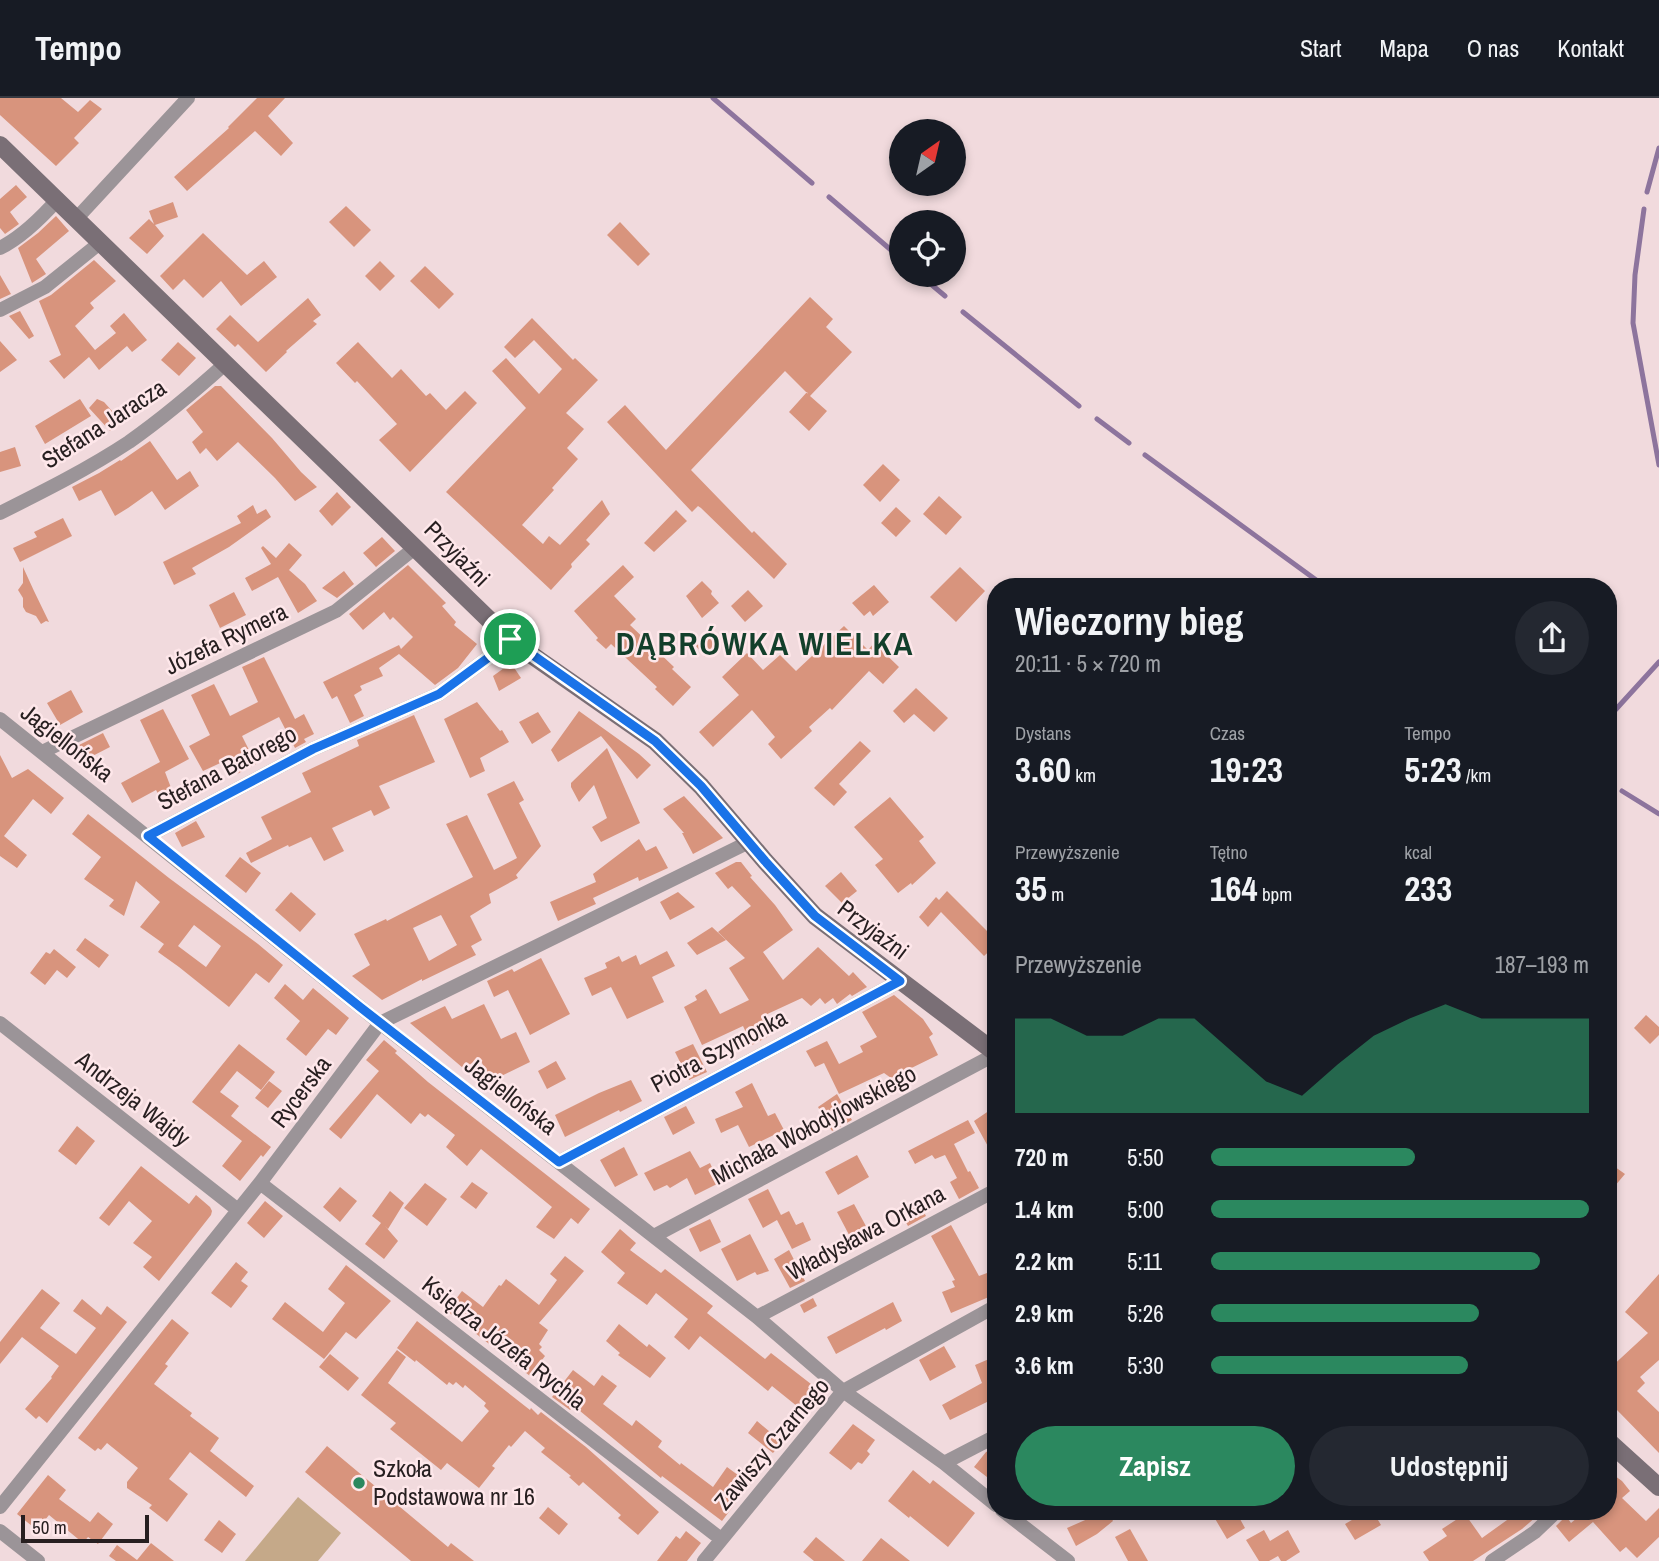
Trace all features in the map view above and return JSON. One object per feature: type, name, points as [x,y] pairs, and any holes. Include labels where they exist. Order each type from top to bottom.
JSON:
[{"type":"street","points":[[77,218],[188,98]]},
{"type":"street","name":"Przyjaźni","points":[[0,145],[510,639],[655,741],[701,786],[815,916],[987,1046]]},
{"type":"street","points":[[0,247],[9,244],[44,215],[58,199]]},
{"type":"street","points":[[0,310],[45,287],[101,242]]},
{"type":"street","name":"Stefana Jaracza","points":[[0,513],[64,480],[128,442],[226,363]]},
{"type":"street","name":"Józefa Rymera","points":[[42,752],[336,611],[416,547]]},
{"type":"street","name":"Stefana Batorego","points":[[148,836],[313,749],[439,694],[510,639]]},
{"type":"street","name":"Jagiellońska","points":[[0,719],[380,1023],[757,1317],[843,1391],[944,1463],[987,1498]]},
{"type":"street","name":"Rycerska","points":[[0,1507],[260,1183],[380,1023],[749,842]]},
{"type":"street","name":"Piotra Szymonka","points":[[559,1162],[900,981]]},
{"type":"street","name":"Andrzeja Wajdy","points":[[0,1023],[237,1210]]},
{"type":"street","name":"Michała Wołodyjowskiego","points":[[654,1236],[987,1058]]},
{"type":"street","name":"Księdza Józefa Rychla","points":[[260,1183],[721,1539]]},
{"type":"street","name":"Władysława Orkana","points":[[757,1317],[987,1195]]},
{"type":"street","name":"Zawiszy Czarnego","points":[[704,1561],[843,1391],[987,1311]]},
{"type":"street","points":[[944,1463],[987,1441]]},
{"type":"street","points":[[1617,1455],[1659,1487]]},
{"type":"street","points":[[1015,1520],[1068,1561]]},
{"type":"street","points":[[1492,1561],[1535,1532],[1548,1520]]},
{"type":"street","points":[[0,1531],[38,1561]]},
{"type":"shaded area","points":[[298,1497],[341,1533],[318,1561],[245,1561]]},
{"type":"building","points":[[0,98],[61,98],[78,112],[90,100],[102,109],[74,138],[79,143],[56,166],[0,115]]},
{"type":"building","points":[[257,98],[285,98],[268,116],[293,143],[281,156],[255,131],[187,191],[174,177],[229,128]]},
{"type":"building","points":[[16,185],[27,197],[10,212],[19,224],[5,234],[0,228],[0,199]]},
{"type":"building","points":[[173,202],[178,217],[155,225],[164,236],[147,254],[129,238],[149,219],[154,224],[149,211]]},
{"type":"building","points":[[346,206],[371,230],[354,247],[329,222]]},
{"type":"building","points":[[56,216],[69,231],[36,259],[46,274],[32,283],[18,248]]},
{"type":"building","points":[[620,222],[650,254],[638,266],[607,235]]},
{"type":"building","points":[[203,233],[247,275],[264,261],[277,277],[241,306],[221,281],[203,298],[184,279],[173,290],[160,276]]},
{"type":"building","points":[[94,260],[116,281],[90,303],[94,308],[75,326],[95,350],[116,333],[110,326],[124,313],[147,340],[132,352],[127,346],[99,370],[89,357],[64,379],[49,361],[61,355],[39,301],[51,295]]},
{"type":"building","points":[[380,261],[395,276],[380,291],[365,276]]},
{"type":"building","points":[[425,266],[454,294],[439,309],[410,281]]},
{"type":"building","points":[[0,275],[11,294],[0,299]]},
{"type":"building","points":[[810,297],[833,319],[826,327],[852,352],[810,396],[827,411],[809,431],[789,412],[807,393],[785,371],[691,470],[752,533],[754,531],[787,564],[774,579],[701,508],[698,506],[692,512],[607,422],[625,405],[666,450]]},
{"type":"building","points":[[308,298],[321,315],[313,321],[317,324],[266,372],[238,344],[235,347],[216,329],[230,315],[258,342]]},
{"type":"building","points":[[20,311],[34,336],[29,339],[9,316]]},
{"type":"building","points":[[532,318],[573,360],[575,358],[598,380],[566,413],[584,429],[567,448],[578,459],[522,525],[543,544],[549,536],[560,545],[602,500],[610,514],[586,540],[590,544],[551,590],[446,492],[526,408],[492,371],[506,358],[539,394],[562,369],[534,340],[515,358],[504,347]]},
{"type":"building","points":[[0,341],[17,360],[0,372]]},
{"type":"building","points":[[178,342],[196,358],[179,376],[161,360]]},
{"type":"building","points":[[358,342],[392,378],[401,369],[426,396],[430,393],[446,410],[465,391],[477,403],[410,472],[379,440],[397,424],[357,381],[355,383],[336,363]]},
{"type":"building","points":[[215,386],[221,386],[317,487],[295,501],[238,442],[217,461],[206,448],[200,454],[192,442],[203,432],[186,410]]},
{"type":"building","points":[[80,399],[91,416],[45,444],[35,426]]},
{"type":"building","points":[[97,399],[104,402],[121,421],[110,431],[89,408]]},
{"type":"building","points":[[150,441],[177,480],[190,471],[199,486],[165,510],[152,491],[115,516],[101,490],[79,501],[72,487],[121,461]]},
{"type":"building","points":[[15,447],[21,466],[0,472],[0,452]]},
{"type":"building","points":[[883,464],[900,480],[880,502],[863,485]]},
{"type":"building","points":[[337,492],[351,507],[332,526],[319,511]]},
{"type":"building","points":[[939,496],[962,517],[946,535],[923,514]]},
{"type":"building","points":[[253,505],[257,514],[266,509],[271,517],[229,547],[192,568],[196,574],[174,585],[163,562],[241,523],[237,516]]},
{"type":"building","points":[[896,507],[911,521],[896,537],[881,523]]},
{"type":"building","points":[[676,510],[687,521],[654,552],[644,543]]},
{"type":"building","points":[[63,518],[72,536],[20,562],[13,548],[37,537],[34,532]]},
{"type":"building","points":[[382,537],[395,551],[376,567],[363,553]]},
{"type":"building","points":[[289,543],[302,555],[289,570],[305,584],[317,601],[298,613],[278,577],[252,591],[245,578],[271,564],[261,548],[263,546],[276,558]]},
{"type":"building","points":[[408,565],[446,603],[442,606],[456,622],[454,625],[477,644],[458,668],[435,685],[399,654],[379,668],[383,676],[360,686],[362,690],[354,695],[364,716],[350,723],[337,696],[332,699],[323,682],[399,645],[401,649],[413,637],[393,617],[390,620],[384,612],[363,630],[349,614]]},
{"type":"building","points":[[623,565],[634,577],[614,596],[636,619],[630,625],[691,687],[673,706],[655,689],[657,687],[611,644],[606,649],[596,640],[598,638],[574,611]]},
{"type":"building","points":[[23,567],[49,622],[41,624],[36,616],[26,612],[23,607],[23,598],[18,590],[23,583]]},
{"type":"building","points":[[960,567],[985,591],[956,622],[930,597]]},
{"type":"building","points":[[344,571],[354,584],[337,598],[322,588]]},
{"type":"building","points":[[702,581],[719,603],[702,618],[686,596]]},
{"type":"building","points":[[874,585],[889,602],[873,616],[870,611],[864,616],[852,603]]},
{"type":"building","points":[[748,590],[763,606],[745,622],[731,606]]},
{"type":"building","points":[[234,592],[246,615],[220,628],[209,605]]},
{"type":"building","points":[[844,626],[868,650],[874,643],[899,667],[883,684],[869,671],[832,710],[830,708],[809,727],[812,731],[781,759],[768,744],[775,737],[752,710],[713,747],[699,732],[739,695],[722,677],[747,653],[763,670],[780,655],[796,671]]},
{"type":"building","points":[[713,631],[723,641],[705,657],[696,646]]},
{"type":"building","points":[[264,657],[295,719],[304,714],[314,734],[295,748],[279,717],[242,736],[256,764],[237,774],[229,759],[203,771],[189,746],[210,735],[191,695],[214,684],[230,716],[258,702],[242,667]]},
{"type":"building","points":[[511,663],[521,678],[499,691],[493,676]]},
{"type":"building","points":[[916,688],[948,718],[934,732],[914,714],[904,723],[893,711]]},
{"type":"building","points":[[71,690],[83,712],[60,725],[47,703]]},
{"type":"building","points":[[477,702],[509,742],[480,758],[485,771],[470,778],[444,719]]},
{"type":"building","points":[[163,709],[189,759],[165,772],[173,793],[161,799],[156,790],[132,803],[121,783],[160,762],[140,720]]},
{"type":"building","points":[[579,711],[651,765],[637,779],[601,736],[558,762],[551,750]]},
{"type":"building","points":[[538,712],[551,732],[532,744],[519,722]]},
{"type":"building","points":[[414,715],[435,762],[379,786],[390,808],[374,816],[371,810],[332,828],[344,851],[324,861],[311,837],[251,863],[246,853],[272,839],[261,817],[311,792],[302,773],[359,746],[357,740]]},
{"type":"building","points":[[103,733],[110,747],[79,763],[73,748]]},
{"type":"building","points":[[860,741],[871,751],[839,784],[847,792],[834,806],[814,788]]},
{"type":"building","points":[[607,748],[640,823],[601,842],[592,827],[607,818],[594,785],[579,802],[571,783]]},
{"type":"building","points":[[0,755],[12,778],[28,769],[64,798],[51,814],[33,799],[4,836],[27,855],[17,868],[0,856]]},
{"type":"building","points":[[514,781],[524,800],[519,803],[541,846],[516,875],[518,878],[489,894],[491,903],[470,916],[482,940],[471,946],[476,955],[382,1000],[352,976],[370,965],[354,934],[386,919],[387,921],[473,877],[446,824],[467,815],[494,870],[517,858],[487,794]],"holes":[[[441,915],[457,945],[429,961],[413,928]]]},
{"type":"building","points":[[684,796],[723,838],[693,854],[684,833],[663,809]]},
{"type":"building","points":[[890,797],[924,837],[919,841],[936,863],[912,885],[911,883],[898,893],[875,865],[883,859],[854,827]]},
{"type":"building","points":[[88,814],[283,965],[269,983],[256,973],[229,1007],[158,952],[164,944],[140,927],[160,902],[136,881],[124,916],[109,906],[114,900],[84,879],[101,857],[72,834]],"holes":[[[194,925],[221,946],[206,967],[178,946]]]},
{"type":"building","points":[[196,821],[205,837],[182,847],[175,833]]},
{"type":"building","points":[[639,839],[646,851],[656,846],[668,868],[639,881],[638,877],[593,898],[596,904],[558,921],[550,902],[596,882],[593,874]]},
{"type":"building","points":[[240,857],[261,873],[246,893],[225,876]]},
{"type":"building","points":[[741,862],[793,930],[763,952],[783,980],[818,947],[849,976],[853,972],[867,987],[852,996],[850,994],[837,1004],[833,998],[825,1004],[820,998],[811,1006],[802,998],[761,1017],[771,1035],[752,1045],[743,1026],[702,1045],[684,1007],[697,1000],[695,996],[706,989],[720,1014],[749,1000],[729,968],[745,958],[718,932],[751,906],[732,886],[728,889],[715,873]]},
{"type":"building","points":[[841,872],[857,891],[842,903],[825,886]]},
{"type":"building","points":[[947,891],[987,931],[987,953],[984,956],[941,912],[928,927],[919,917],[936,897],[939,900]]},
{"type":"building","points":[[291,892],[316,914],[300,932],[275,910]]},
{"type":"building","points":[[678,892],[695,907],[670,920],[660,902]]},
{"type":"building","points":[[712,927],[726,940],[697,955],[687,943]]},
{"type":"building","points":[[85,938],[109,955],[99,968],[76,950]]},
{"type":"building","points":[[54,949],[76,967],[67,978],[57,970],[45,985],[30,973],[46,952],[50,954]]},
{"type":"building","points":[[667,951],[675,966],[652,977],[664,1002],[627,1019],[611,987],[592,996],[584,978],[607,968],[605,963],[619,956],[622,962],[636,955],[640,965]]},
{"type":"building","points":[[541,958],[570,1014],[530,1035],[508,990],[494,997],[487,981],[512,969],[514,972]]},
{"type":"building","points":[[285,984],[303,1000],[313,988],[349,1018],[336,1035],[328,1029],[306,1056],[286,1039],[300,1021],[274,998]]},
{"type":"building","points":[[894,995],[923,1019],[933,1034],[929,1037],[938,1055],[891,1078],[884,1073],[839,1094],[824,1063],[815,1067],[806,1051],[827,1041],[839,1064],[863,1052],[860,1046],[877,1037],[862,1012]]},
{"type":"building","points":[[484,1004],[501,1039],[516,1032],[530,1062],[491,1081],[480,1059],[463,1068],[410,1023],[445,1006],[452,1019]]},
{"type":"building","points":[[1646,1015],[1659,1027],[1659,1035],[1650,1044],[1634,1028]]},
{"type":"building","points":[[384,1040],[428,1082],[590,1209],[578,1224],[571,1218],[554,1239],[536,1227],[552,1207],[481,1149],[467,1166],[446,1147],[455,1135],[428,1114],[425,1117],[420,1113],[411,1124],[377,1094],[341,1139],[329,1129],[379,1071],[366,1060]]},
{"type":"building","points":[[239,1044],[275,1072],[261,1090],[237,1071],[220,1092],[239,1106],[231,1116],[271,1147],[240,1181],[222,1166],[242,1141],[192,1102]]},
{"type":"building","points":[[693,1044],[707,1072],[689,1080],[675,1052]]},
{"type":"building","points":[[556,1061],[566,1079],[547,1089],[538,1071]]},
{"type":"building","points":[[631,1080],[642,1101],[565,1137],[555,1115]]},
{"type":"building","points":[[269,1081],[282,1091],[268,1108],[255,1098]]},
{"type":"building","points":[[752,1083],[768,1116],[775,1113],[784,1130],[749,1147],[738,1125],[721,1133],[715,1119],[743,1107],[735,1092]]},
{"type":"building","points":[[837,1094],[852,1120],[832,1131],[818,1107]]},
{"type":"building","points":[[686,1106],[695,1123],[673,1135],[664,1117]]},
{"type":"building","points":[[987,1112],[987,1145],[974,1121]]},
{"type":"building","points":[[968,1120],[975,1133],[954,1144],[979,1188],[959,1199],[950,1182],[957,1178],[945,1155],[935,1159],[932,1155],[915,1164],[908,1151]]},
{"type":"building","points":[[77,1126],[95,1141],[76,1165],[58,1151]]},
{"type":"building","points":[[624,1147],[638,1175],[615,1187],[600,1160]]},
{"type":"building","points":[[690,1151],[700,1168],[710,1163],[719,1183],[695,1195],[687,1178],[670,1188],[667,1185],[654,1191],[644,1173]]},
{"type":"building","points":[[857,1155],[869,1177],[838,1195],[825,1172]]},
{"type":"building","points":[[141,1166],[189,1204],[196,1195],[212,1211],[159,1281],[143,1267],[152,1257],[133,1243],[152,1221],[129,1201],[109,1226],[99,1218]]},
{"type":"building","points":[[1617,1168],[1625,1174],[1617,1183]]},
{"type":"building","points":[[472,1182],[488,1193],[476,1209],[460,1197]]},
{"type":"building","points":[[425,1183],[447,1199],[427,1226],[404,1208]]},
{"type":"building","points":[[340,1187],[357,1201],[340,1222],[323,1207]]},
{"type":"building","points":[[768,1189],[781,1215],[789,1211],[796,1225],[803,1222],[811,1240],[792,1249],[777,1220],[763,1228],[748,1199]]},
{"type":"building","points":[[390,1191],[404,1203],[388,1229],[385,1226],[398,1241],[384,1259],[365,1244],[381,1223],[372,1216]]},
{"type":"building","points":[[917,1200],[926,1216],[908,1226],[899,1210]]},
{"type":"building","points":[[265,1201],[283,1216],[264,1238],[247,1223]]},
{"type":"building","points":[[854,1204],[873,1239],[856,1248],[837,1212]]},
{"type":"building","points":[[710,1219],[721,1242],[700,1252],[689,1229]]},
{"type":"building","points":[[951,1225],[979,1276],[987,1273],[987,1298],[951,1313],[942,1292],[955,1287],[952,1281],[955,1280],[931,1236]]},
{"type":"building","points":[[620,1229],[636,1243],[630,1250],[661,1273],[665,1269],[713,1306],[707,1313],[765,1359],[771,1353],[820,1391],[803,1411],[772,1386],[768,1391],[700,1336],[689,1350],[674,1337],[688,1319],[656,1293],[647,1305],[617,1283],[625,1273],[601,1252]]},
{"type":"building","points":[[750,1234],[769,1271],[757,1275],[755,1272],[737,1281],[721,1249]]},
{"type":"building","points":[[789,1250],[805,1281],[790,1288],[774,1259]]},
{"type":"building","points":[[565,1256],[584,1271],[539,1323],[548,1330],[539,1344],[542,1347],[539,1350],[545,1356],[530,1376],[447,1311],[462,1291],[483,1307],[506,1279],[539,1305],[557,1280],[550,1274]]},
{"type":"building","points":[[236,1262],[248,1272],[241,1281],[248,1286],[231,1308],[211,1293]]},
{"type":"building","points":[[346,1265],[391,1301],[356,1339],[346,1332],[324,1359],[272,1319],[285,1302],[323,1332],[345,1303],[328,1289]]},
{"type":"building","points":[[1659,1274],[1659,1360],[1640,1377],[1645,1383],[1637,1391],[1659,1412],[1659,1453],[1617,1410],[1617,1362],[1648,1333],[1625,1312]]},
{"type":"building","points":[[42,1289],[60,1303],[40,1328],[76,1354],[96,1328],[73,1311],[82,1299],[101,1315],[107,1306],[127,1322],[47,1423],[39,1416],[36,1419],[25,1409],[59,1366],[22,1337],[0,1364],[0,1342]]},
{"type":"building","points":[[813,1298],[817,1306],[804,1313],[800,1305]]},
{"type":"building","points":[[893,1302],[902,1321],[836,1354],[827,1337]]},
{"type":"building","points":[[172,1319],[189,1333],[165,1364],[168,1366],[154,1384],[219,1438],[210,1451],[254,1486],[246,1497],[190,1452],[169,1479],[188,1494],[167,1522],[149,1508],[152,1505],[127,1488],[127,1482],[138,1468],[107,1443],[101,1450],[98,1448],[95,1451],[78,1438]]},
{"type":"building","points":[[417,1321],[530,1410],[531,1408],[538,1415],[541,1412],[586,1447],[659,1512],[638,1535],[618,1518],[621,1515],[583,1482],[579,1486],[569,1477],[571,1476],[541,1452],[545,1448],[525,1431],[492,1466],[495,1468],[479,1488],[447,1463],[441,1470],[390,1429],[396,1423],[361,1395],[397,1350],[406,1357],[388,1383],[462,1442],[489,1411],[484,1406],[486,1403],[465,1385],[463,1388],[456,1382],[453,1385],[449,1382],[447,1385],[397,1348]]},
{"type":"building","points":[[619,1324],[647,1347],[649,1344],[666,1358],[650,1378],[618,1355],[620,1353],[606,1341]]},
{"type":"building","points":[[944,1346],[956,1367],[930,1381],[919,1360]]},
{"type":"building","points":[[330,1354],[359,1378],[348,1391],[319,1367]]},
{"type":"building","points":[[987,1360],[987,1402],[950,1420],[942,1405],[982,1383],[975,1365]]},
{"type":"building","points":[[573,1370],[594,1386],[602,1375],[617,1386],[603,1404],[632,1426],[636,1420],[662,1441],[658,1447],[713,1487],[727,1467],[750,1484],[722,1521],[662,1476],[661,1478],[574,1406],[570,1410],[552,1397]]},
{"type":"building","points":[[757,1421],[782,1442],[773,1453],[748,1433]]},
{"type":"building","points":[[853,1424],[875,1440],[867,1451],[870,1454],[862,1464],[858,1462],[851,1470],[829,1453]]},
{"type":"building","points":[[327,1446],[448,1547],[451,1543],[474,1561],[411,1561],[305,1472]]},
{"type":"building","points":[[987,1452],[987,1477],[974,1467]]},
{"type":"building","points":[[913,1470],[930,1484],[933,1480],[975,1513],[948,1547],[888,1501]]},
{"type":"building","points":[[48,1475],[66,1490],[59,1499],[90,1522],[98,1512],[113,1524],[98,1544],[88,1537],[83,1543],[49,1515],[37,1530],[17,1514]]},
{"type":"building","points":[[1617,1477],[1630,1491],[1622,1498],[1646,1521],[1659,1508],[1659,1537],[1637,1558],[1626,1547],[1620,1552],[1593,1522],[1569,1542],[1556,1526],[1562,1520],[1569,1520],[1571,1523],[1575,1520],[1617,1520]]},
{"type":"building","points":[[548,1507],[568,1524],[559,1535],[539,1518]]},
{"type":"building","points":[[219,1520],[236,1534],[222,1553],[204,1540]]},
{"type":"building","points":[[1085,1520],[1113,1521],[1076,1546],[1067,1528]]},
{"type":"building","points":[[1216,1520],[1241,1520],[1245,1528],[1227,1539]]},
{"type":"building","points":[[1352,1520],[1378,1520],[1381,1525],[1355,1540],[1345,1524]]},
{"type":"building","points":[[1456,1520],[1469,1520],[1482,1538],[1507,1520],[1532,1520],[1473,1561],[1429,1561],[1423,1552],[1447,1536],[1442,1529]]},
{"type":"building","points":[[1130,1529],[1148,1561],[1128,1561],[1115,1537]]},
{"type":"building","points":[[1264,1530],[1270,1541],[1288,1530],[1300,1552],[1286,1561],[1281,1561],[1278,1556],[1269,1561],[1259,1561],[1246,1540]]},
{"type":"building","points":[[686,1531],[701,1543],[687,1561],[657,1561],[676,1536],[680,1539]]},
{"type":"building","points":[[816,1537],[845,1561],[814,1561],[803,1552]]},
{"type":"building","points":[[881,1538],[910,1561],[862,1561]]},
{"type":"building","points":[[151,1543],[174,1561],[116,1561],[109,1556],[117,1545],[137,1560]]},
{"type":"waterway","points":[[713,98],[812,183]]},
{"type":"waterway","points":[[1647,192],[1659,148]]},
{"type":"waterway","points":[[829,197],[889,248]]},
{"type":"waterway","points":[[1644,209],[1635,275],[1633,323],[1659,465]]},
{"type":"waterway","points":[[934,287],[945,296]]},
{"type":"waterway","points":[[963,312],[1079,406]]},
{"type":"waterway","points":[[1097,419],[1129,443]]},
{"type":"waterway","points":[[1145,455],[1313,578]]},
{"type":"waterway","points":[[1617,708],[1659,662]]},
{"type":"waterway","points":[[1622,791],[1659,814]]},
{"type":"place","name":"Szkoła Podstawowa nr 16","points":[[359,1483]]},
{"type":"district","name":"DĄBRÓWKA WIELKA","points":[[765,644]]},
{"type":"route","points":[[510,639],[655,741],[701,786],[815,916],[900,981],[559,1162],[360,1007],[148,836],[313,749],[439,694],[510,639]]}]
